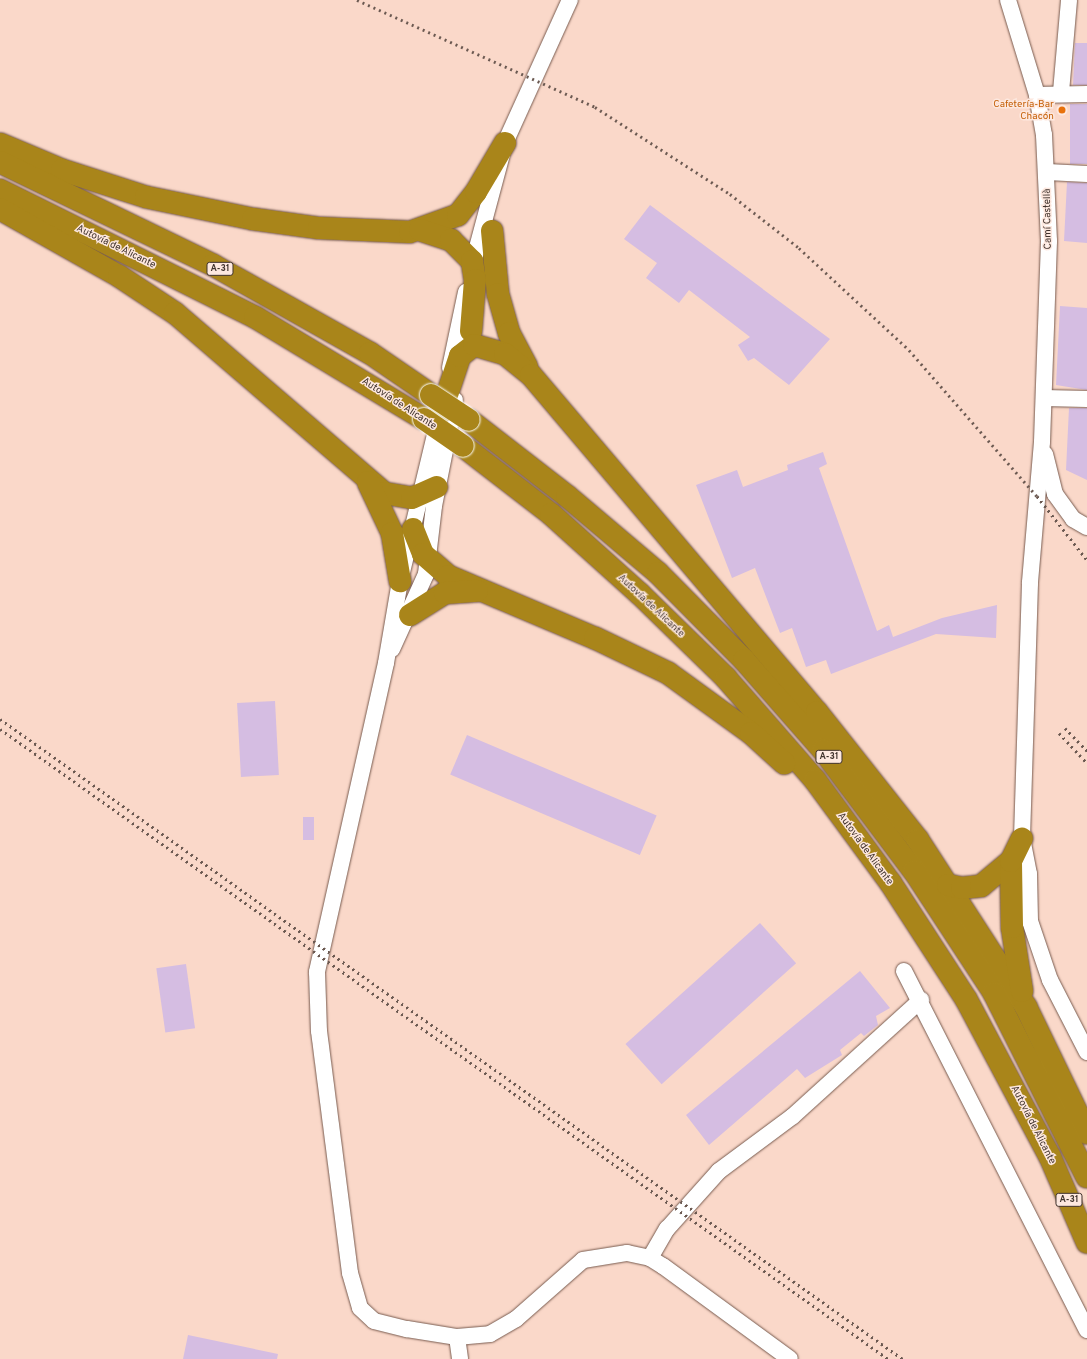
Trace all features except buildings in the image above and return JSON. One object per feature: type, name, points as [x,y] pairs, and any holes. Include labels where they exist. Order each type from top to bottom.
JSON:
[{"type":"highway","points":[[420,230],[448,221],[467,206],[505,143]]},
{"type":"highway","points":[[0,144],[101,184],[200,208],[319,228],[420,230],[451,240],[472,261],[475,280],[469,340],[432,409]]},
{"type":"highway","name":"Autovía de Alicante","points":[[0,162],[213,266],[363,349],[432,409],[463,446],[551,514],[640,594],[726,678],[815,780],[890,882],[966,999],[1050,1157],[1087,1242]]},
{"type":"highway","name":"Autovía de Alicante","points":[[0,190],[255,317],[432,409],[469,420],[567,496],[658,573],[744,660],[823,750],[914,871],[994,993],[1087,1177]]},
{"type":"highway","points":[[0,209],[124,279],[175,313],[366,480],[391,495],[429,492]]},
{"type":"highway","points":[[492,231],[502,310],[531,375]]},
{"type":"highway","points":[[469,340],[493,348],[531,375],[817,712],[918,840],[1026,1007],[1087,1133]]},
{"type":"highway","points":[[366,480],[392,534],[400,581]]},
{"type":"highway","points":[[413,529],[429,562],[478,591],[595,638],[668,673],[751,733],[790,769],[815,780]]},
{"type":"highway","points":[[410,615],[445,593],[478,591]]},
{"type":"highway","points":[[948,885],[962,888],[981,886],[1011,861],[1022,838]]},
{"type":"highway","points":[[1011,861],[1012,927],[1026,1007]]},
{"type":"street","points":[[386,663],[410,615],[429,562],[429,492],[432,409],[472,261],[505,143],[570,0]]},
{"type":"street","name":"Camí Castellà","points":[[1008,0],[1036,95],[1047,172],[1049,241],[1042,442]]},
{"type":"street","points":[[1061,92],[1069,0]]},
{"type":"street","points":[[1036,95],[1061,92],[1087,94]]},
{"type":"street","points":[[498,169],[492,231],[469,340],[429,492],[413,529],[400,581],[386,663],[317,972],[319,1031],[350,1273],[360,1308],[374,1321],[457,1337],[490,1334],[516,1319],[583,1260],[626,1254],[650,1258],[790,1359]]},
{"type":"street","points":[[1047,172],[1087,174]]},
{"type":"street","points":[[1044,398],[1087,399]]},
{"type":"street","points":[[1042,442],[1055,494],[1074,518],[1087,527]]},
{"type":"street","points":[[1042,442],[1031,558],[1022,838],[1029,874],[1030,921],[1050,980],[1087,1052]]},
{"type":"street","points":[[904,971],[921,1000],[1087,1330]]},
{"type":"street","points":[[650,1258],[667,1229],[719,1171],[793,1116],[921,1000]]},
{"type":"street","points":[[457,1337],[460,1359]]},
{"type":"railway","points":[[357,0],[595,107],[730,194],[799,248],[909,350],[1037,496],[1087,560]]},
{"type":"railway","points":[[0,719],[903,1359]]},
{"type":"railway","points":[[1065,728],[1087,751]]},
{"type":"railway","points":[[0,729],[888,1359]]},
{"type":"railway","points":[[1059,733],[1087,763]]},
{"type":"place","name":"Cafetería-Bar Chacón","points":[[1062,110]]}]
